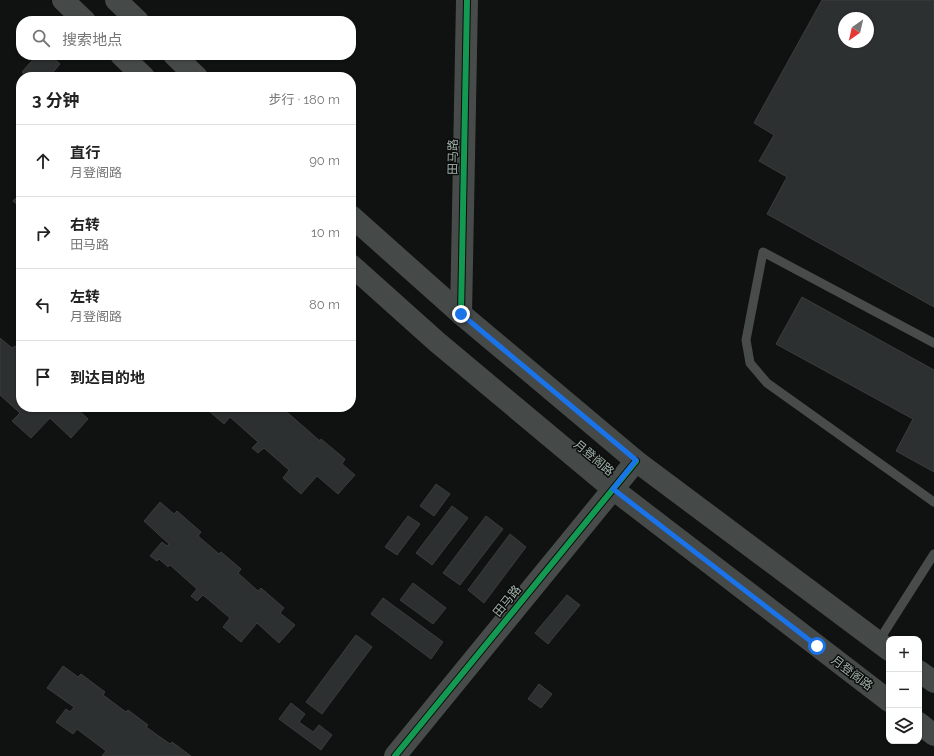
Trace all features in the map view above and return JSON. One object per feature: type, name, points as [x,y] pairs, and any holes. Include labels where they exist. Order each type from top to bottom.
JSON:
[{"type":"main road","points":[[63,0],[80,16]]},
{"type":"main road","points":[[116,0],[133,16]]},
{"type":"main road","points":[[126,60],[139,72]]},
{"type":"main road","points":[[179,60],[192,72]]},
{"type":"main road","name":"月登阁路","points":[[356,220],[461,314],[636,460],[884,646]]},
{"type":"main road","name":"月登阁路","points":[[356,269],[437,342],[613,489],[886,699]]},
{"type":"main road","points":[[920,672],[934,682]]},
{"type":"main road","points":[[922,725],[934,735]]},
{"type":"street","name":"田马路","points":[[461,314],[467,0]]},
{"type":"street","name":"田马路","points":[[395,756],[636,460]]},
{"type":"lane","points":[[934,343],[763,252],[746,340],[750,362],[767,382],[934,502]]},
{"type":"lane","points":[[884,646],[934,554]]},
{"type":"building","points":[[822,0],[934,0],[934,307],[767,214],[787,177],[759,161],[774,135],[754,123]]},
{"type":"building","points":[[33,60],[56,60],[60,64],[53,72],[22,72]]},
{"type":"building","points":[[802,297],[934,370],[934,472],[896,451],[913,419],[776,344]]},
{"type":"building","points":[[0,338],[12,348],[15,346],[16,347],[16,409],[0,395]]},
{"type":"building","points":[[19,412],[80,412],[88,419],[71,438],[50,418],[31,438],[12,421],[20,413]]},
{"type":"building","points":[[210,412],[287,412],[320,441],[321,439],[345,459],[342,464],[355,475],[338,494],[317,476],[301,494],[283,478],[289,470],[264,448],[258,453],[252,448],[258,442],[230,417],[224,424]]},
{"type":"building","points":[[436,484],[450,494],[434,516],[420,506]]},
{"type":"building","points":[[160,502],[174,514],[177,511],[201,532],[198,536],[219,554],[221,552],[241,569],[238,573],[258,591],[261,588],[284,608],[280,613],[295,625],[279,643],[257,623],[241,642],[223,627],[230,618],[203,595],[197,601],[191,596],[197,589],[170,565],[168,567],[159,559],[157,561],[150,556],[162,542],[167,546],[169,544],[144,521]]},
{"type":"building","points":[[452,506],[468,518],[432,565],[416,553]]},
{"type":"building","points":[[408,516],[420,524],[397,555],[385,547]]},
{"type":"building","points":[[486,516],[503,529],[460,585],[443,573]]},
{"type":"building","points":[[510,534],[526,547],[484,603],[468,590]]},
{"type":"building","points":[[413,583],[446,608],[433,624],[400,600]]},
{"type":"building","points":[[567,595],[580,605],[548,644],[535,633]]},
{"type":"building","points":[[383,598],[443,642],[431,659],[371,614]]},
{"type":"building","points":[[356,635],[372,647],[322,714],[306,702]]},
{"type":"building","points":[[63,666],[78,677],[81,674],[105,692],[103,695],[126,712],[128,710],[148,725],[146,727],[170,744],[172,742],[191,756],[102,756],[106,751],[77,729],[73,734],[56,722],[66,709],[70,712],[74,707],[47,688]]},
{"type":"building","points":[[539,684],[552,694],[541,708],[528,699]]},
{"type":"building","points":[[291,703],[305,714],[299,722],[313,732],[319,725],[332,735],[321,750],[279,719]]},
{"type":"cycle path","points":[[461,314],[467,0]]},
{"type":"cycle path","points":[[395,756],[636,461]]},
{"type":"route","points":[[461,314],[636,460],[613,489],[817,646]]}]
